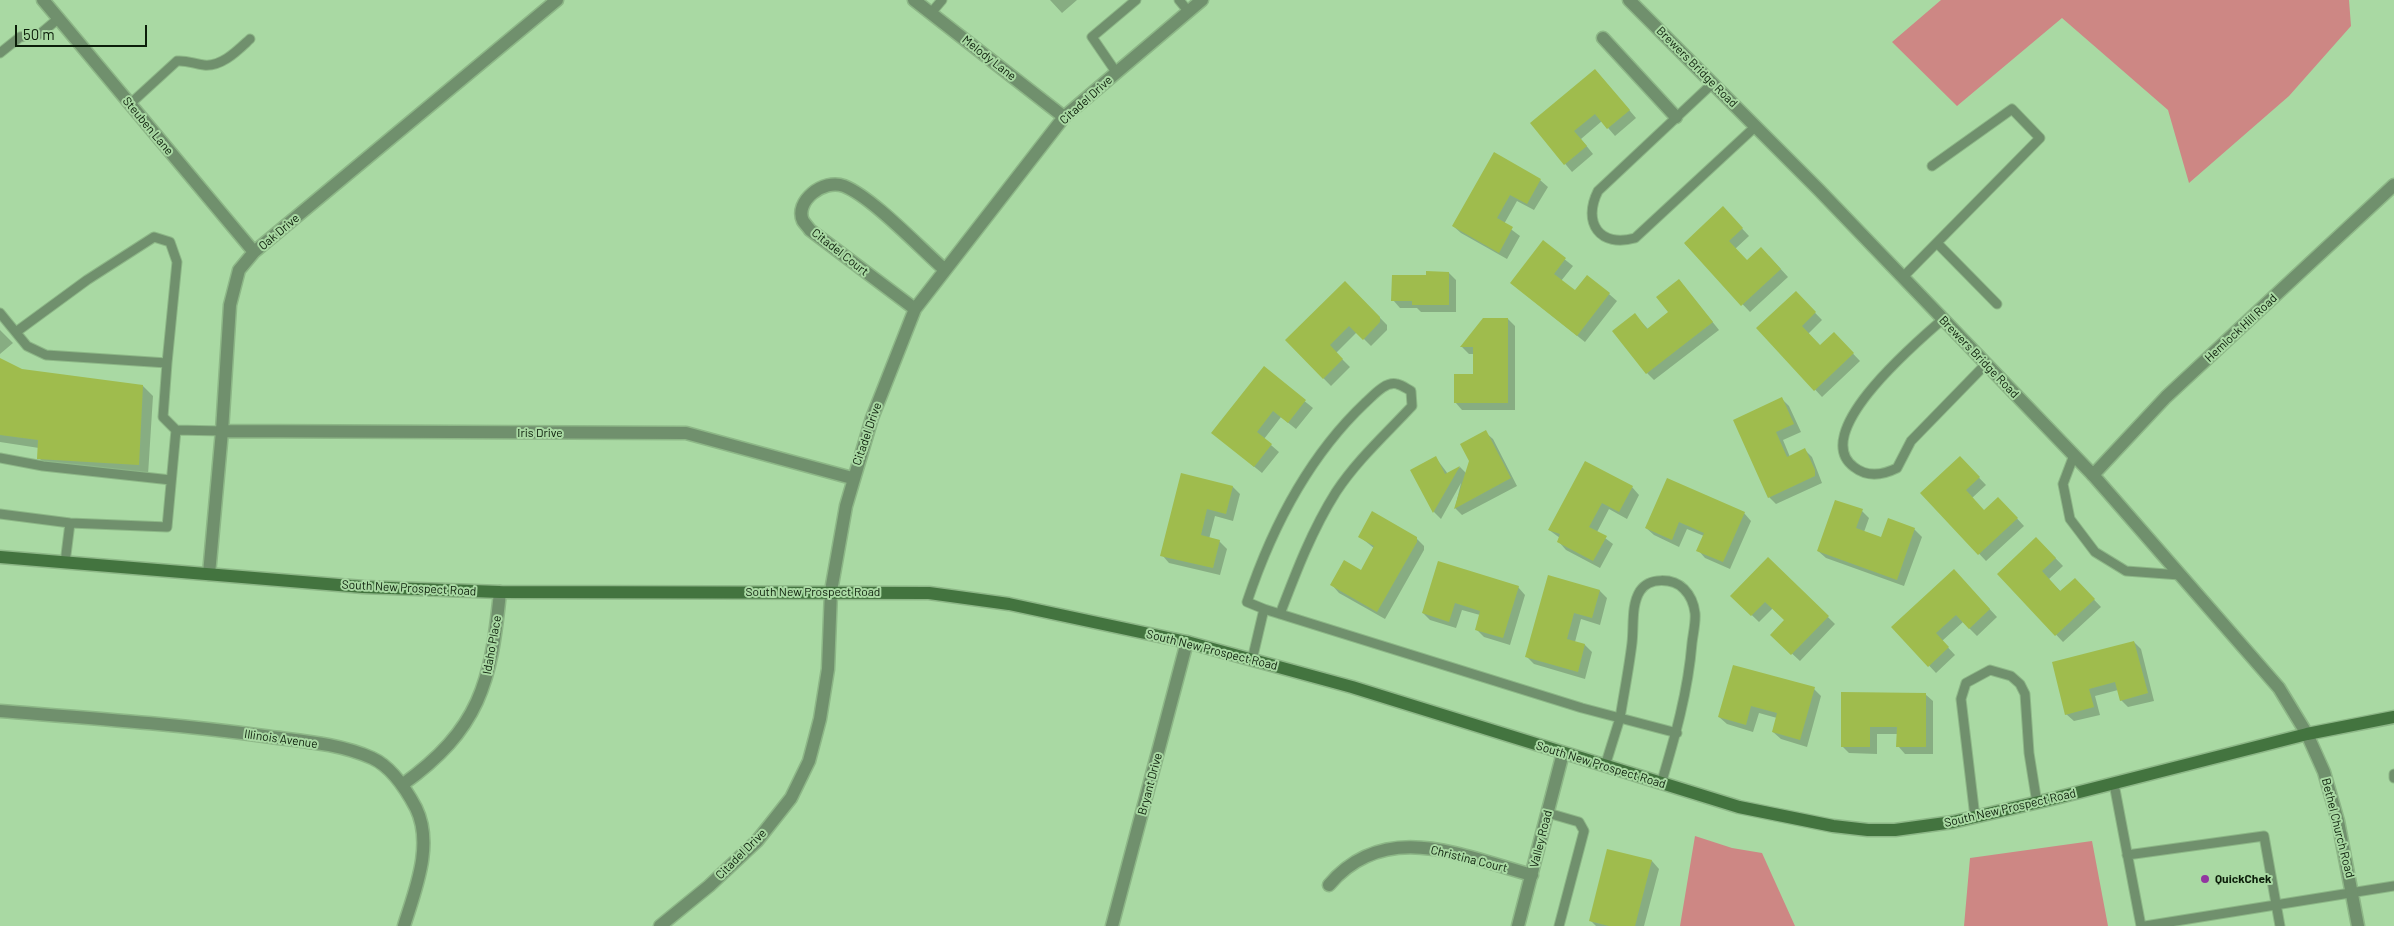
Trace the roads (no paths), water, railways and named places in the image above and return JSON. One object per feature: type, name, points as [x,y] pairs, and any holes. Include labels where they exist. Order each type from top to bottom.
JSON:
[{"type":"main road","name":"South New Prospect Road","points":[[0,557],[363,587],[500,592],[831,591],[929,593],[1000,603],[1187,642],[1352,687],[1739,807],[1834,826],[1895,830],[1975,817],[2114,784],[2307,734],[2394,717]]},
{"type":"street","name":"Steuben Lane","points":[[43,0],[254,252]]},
{"type":"street","name":"Oak Drive","points":[[209,574],[222,431],[230,305],[239,270],[254,252],[556,0]]},
{"type":"street","name":"Melody Lane","points":[[914,0],[1064,117]]},
{"type":"street","name":"Citadel Drive","points":[[660,926],[709,886],[757,841],[790,798],[809,761],[820,719],[828,669],[831,591],[852,478],[872,418],[915,309],[944,269],[1064,117],[1202,0]]},
{"type":"street","name":"Brewers Bridge Road","points":[[1630,0],[1756,126],[2074,455],[2279,688],[2307,734]]},
{"type":"street","points":[[1602,38],[1676,117]]},
{"type":"street","name":"Citadel Court","points":[[915,309],[810,230],[803,221],[802,214],[809,194],[820,187],[835,184],[859,194],[944,269]]},
{"type":"street","name":"Hemlock Hill Road","points":[[2093,476],[2166,397],[2394,185]]},
{"type":"street","name":"Iris Drive","points":[[222,431],[686,433],[852,478]]},
{"type":"street","name":"Idaho Place","points":[[402,785],[430,765],[456,737],[475,708],[492,658],[500,592]]},
{"type":"street","name":"Bryant Drive","points":[[1112,926],[1187,642]]},
{"type":"street","name":"Illinois Avenue","points":[[0,711],[184,725],[340,747],[373,759],[392,772],[402,785],[417,810],[423,834],[421,870],[404,926]]},
{"type":"street","name":"Bethel Church Road","points":[[2307,734],[2324,772],[2331,797],[2353,892],[2358,926]]},
{"type":"street","name":"Valley Road","points":[[1518,926],[1563,753]]},
{"type":"street","name":"Christina Court","points":[[1329,885],[1341,871],[1362,856],[1406,847],[1442,850],[1532,875]]},
{"type":"lane","points":[[932,13],[942,0]]},
{"type":"lane","points":[[1116,72],[1092,37],[1136,0]]},
{"type":"lane","points":[[1179,0],[1188,12]]},
{"type":"lane","points":[[0,53],[20,37],[40,34],[59,18]]},
{"type":"lane","points":[[130,104],[177,61],[186,60],[205,65],[225,60],[250,39]]},
{"type":"lane","points":[[1714,83],[1598,191],[1593,201],[1592,216],[1594,227],[1599,233],[1612,240],[1625,241],[1635,238],[1756,126]]},
{"type":"lane","points":[[1903,277],[2040,138],[2012,109],[1932,166]]},
{"type":"lane","points":[[16,332],[87,280],[154,237],[170,242],[177,262],[163,417],[176,430],[222,431]]},
{"type":"lane","points":[[1937,243],[1997,304]]},
{"type":"lane","points":[[0,313],[27,346],[46,356],[167,363]]},
{"type":"lane","points":[[1943,319],[1895,361],[1852,416],[1842,437],[1842,449],[1853,466],[1870,474],[1881,474],[1897,468],[1911,441],[1986,364]]},
{"type":"lane","points":[[1280,614],[1309,540],[1336,492],[1360,460],[1412,406],[1411,391],[1396,383],[1385,386],[1344,424],[1299,484],[1258,567],[1247,602],[1264,609],[1555,700],[1677,732]]},
{"type":"lane","points":[[0,514],[70,522],[167,527],[176,430]]},
{"type":"lane","points":[[2074,455],[2062,484],[2070,519],[2095,552],[2126,572],[2180,575]]},
{"type":"lane","points":[[0,458],[43,466],[171,480]]},
{"type":"lane","points":[[65,563],[70,522]]},
{"type":"lane","points":[[1605,766],[1620,718],[1636,601],[1641,589],[1649,583],[1659,580],[1672,582],[1684,588],[1690,598],[1695,614],[1690,672],[1677,732],[1661,784]]},
{"type":"lane","points":[[1252,660],[1264,609]]},
{"type":"lane","points":[[1975,817],[1961,699],[1966,683],[1990,670],[2011,676],[2020,684],[2024,694],[2029,753],[2037,803]]},
{"type":"lane","points":[[2114,784],[2141,926]]},
{"type":"lane","points":[[1548,813],[1580,822],[1584,831],[1559,926]]},
{"type":"lane","points":[[2128,855],[2264,836],[2280,926]]},
{"type":"lane","points":[[2145,926],[2394,886]]},
{"type":"place","name":"QuickChek","points":[[2205,879]]}]
